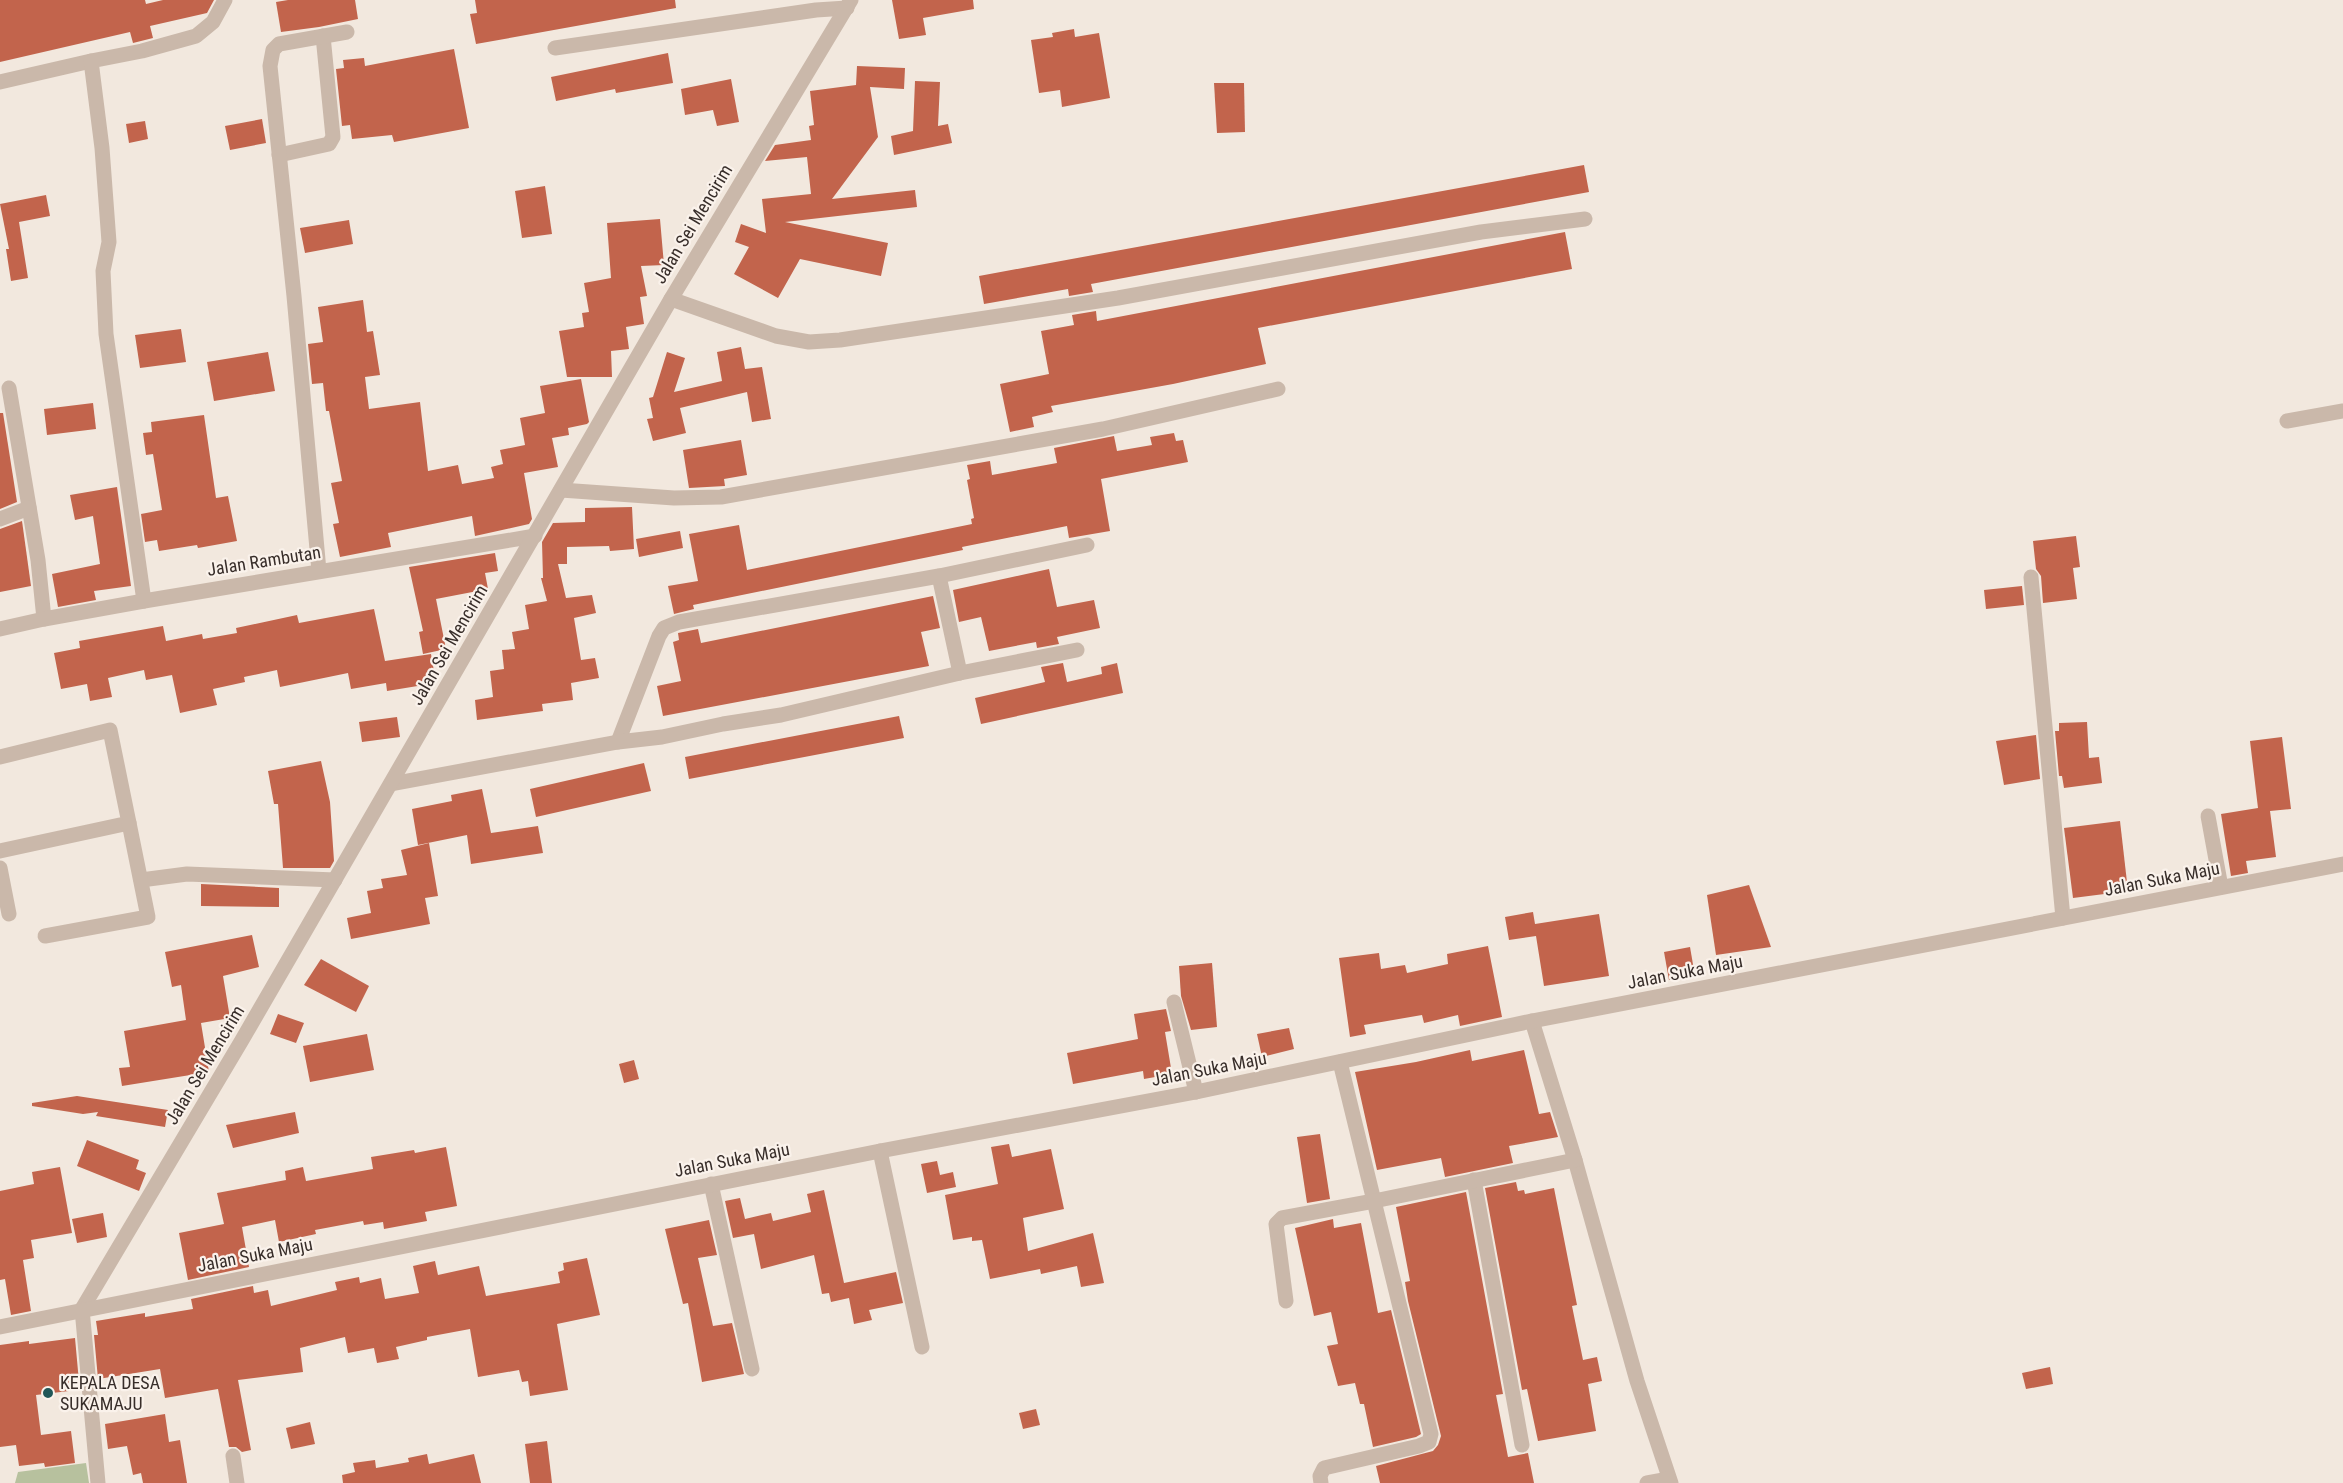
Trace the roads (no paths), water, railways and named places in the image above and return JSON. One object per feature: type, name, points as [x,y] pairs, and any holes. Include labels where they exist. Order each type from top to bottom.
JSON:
[{"type":"street","points":[[0,82],[92,67],[196,36],[213,22],[225,0]]},
{"type":"street","points":[[555,48],[849,4]]},
{"type":"street","name":"Jalan Sei Mencirim","points":[[82,1309],[391,784],[671,299],[849,4]]},
{"type":"street","points":[[319,572],[270,58],[273,50],[279,44],[347,32]]},
{"type":"street","points":[[279,155],[329,144],[333,137],[323,36]]},
{"type":"street","points":[[92,67],[102,148],[109,242],[103,271],[106,334],[144,600]]},
{"type":"street","points":[[671,299],[777,336],[809,342],[840,340],[1118,298],[1481,232],[1585,219]]},
{"type":"street","points":[[9,388],[38,560],[44,618]]},
{"type":"street","points":[[561,490],[674,498],[721,497],[1103,429],[1278,389]]},
{"type":"street","points":[[2287,421],[2343,411]]},
{"type":"street","points":[[0,519],[29,508]]},
{"type":"street","name":"Jalan Rambutan","points":[[0,629],[44,618],[144,600],[535,536]]},
{"type":"street","points":[[618,742],[664,628],[679,622],[939,576],[1087,545]]},
{"type":"street","points":[[939,576],[960,673]]},
{"type":"street","points":[[2031,577],[2063,918]]},
{"type":"street","points":[[391,784],[618,742],[663,737],[781,715],[960,673],[1077,650]]},
{"type":"street","points":[[0,757],[110,730],[148,917],[45,936]]},
{"type":"street","points":[[2208,816],[2221,887]]},
{"type":"street","points":[[0,851],[129,823]]},
{"type":"street","name":"Jalan Suka Maju","points":[[0,1327],[711,1184],[1196,1092],[1532,1022],[2343,864]]},
{"type":"street","points":[[0,868],[9,914]]},
{"type":"street","points":[[141,880],[187,874],[335,880]]},
{"type":"street","points":[[1174,1002],[1196,1092]]},
{"type":"street","points":[[1532,1022],[1575,1160],[1637,1382],[1670,1481],[1647,1483]]},
{"type":"street","points":[[1321,1483],[1320,1476],[1324,1468],[1419,1446],[1429,1442],[1431,1434],[1340,1062]]},
{"type":"street","points":[[880,1151],[922,1347]]},
{"type":"street","points":[[1286,1300],[1276,1224],[1282,1218],[1575,1160]]},
{"type":"street","points":[[1474,1180],[1522,1445]]},
{"type":"street","points":[[711,1184],[752,1369]]},
{"type":"street","points":[[82,1309],[98,1483]]},
{"type":"street","points":[[233,1456],[237,1483]]},
{"type":"place","name":"KEPALA DESA SUKAMAJU","points":[[48,1393]]}]
